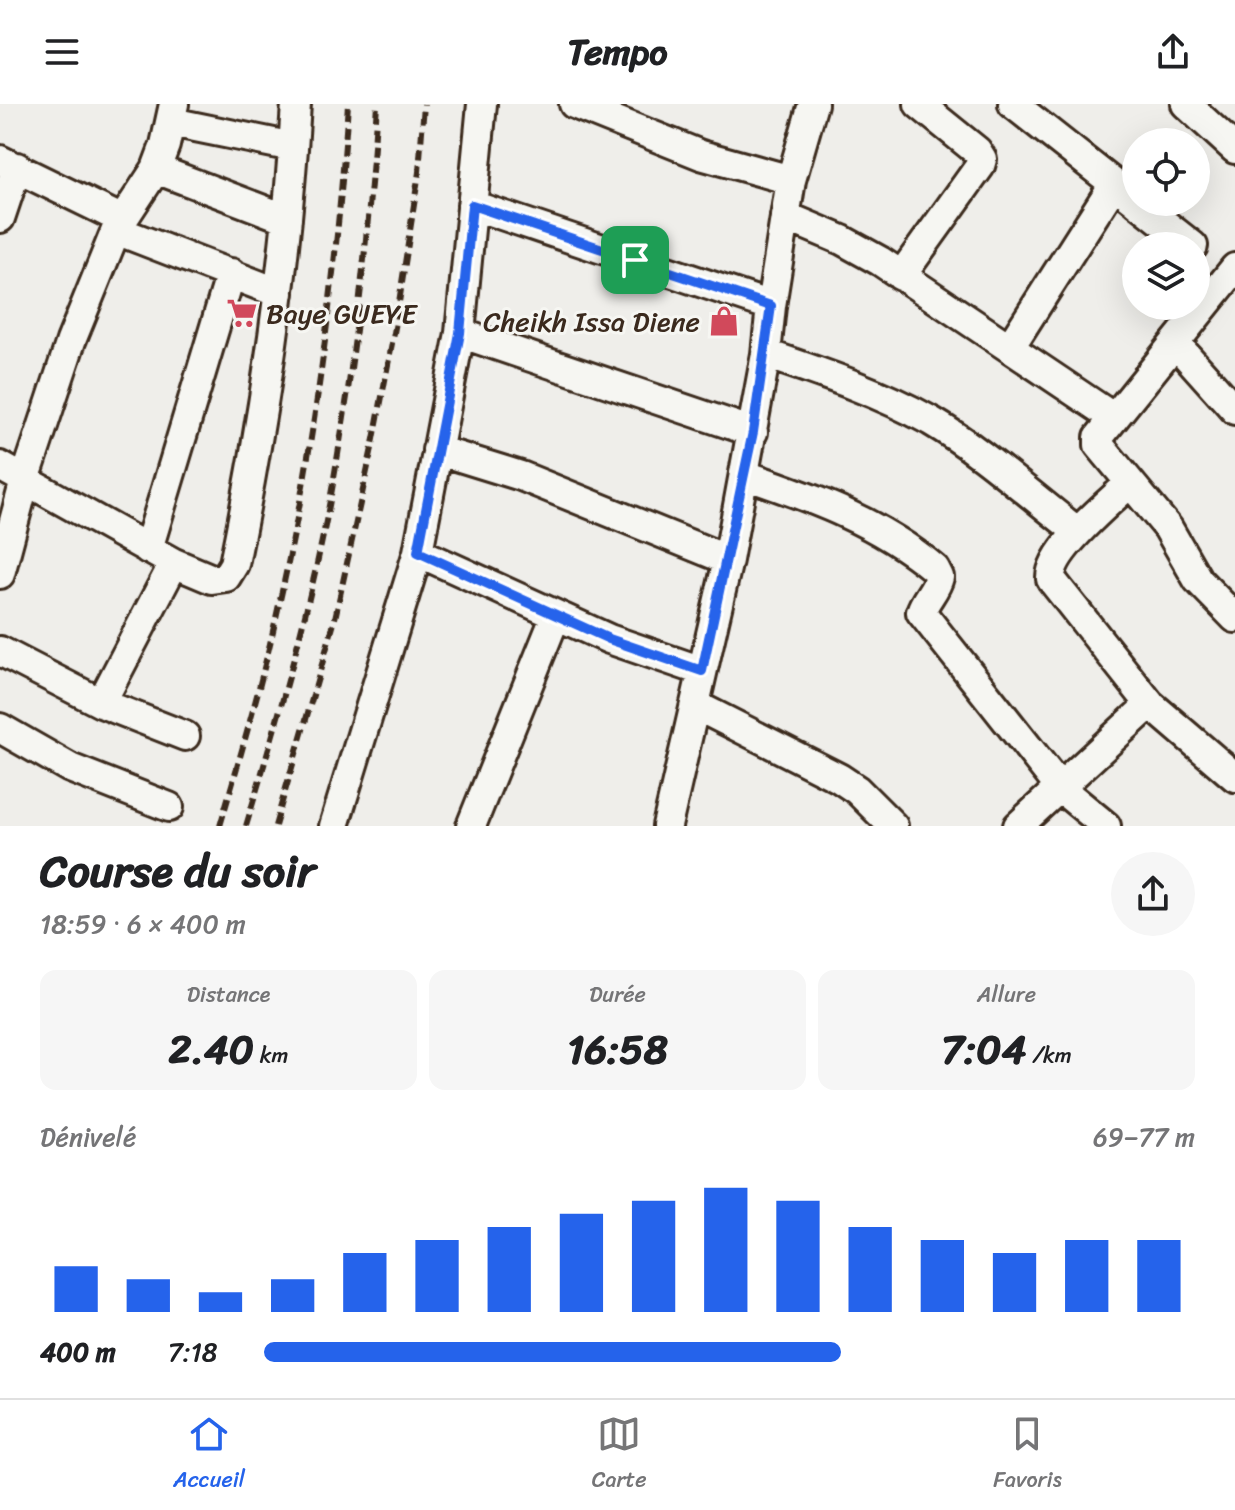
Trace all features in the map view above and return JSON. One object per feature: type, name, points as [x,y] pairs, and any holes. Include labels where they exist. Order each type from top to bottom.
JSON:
[{"type":"street","points":[[0,466],[174,563],[212,579],[226,577],[234,564],[257,445],[279,293],[296,104]]},
{"type":"street","points":[[334,826],[418,552],[460,333],[482,104]]},
{"type":"street","points":[[574,104],[715,160],[791,180]]},
{"type":"street","points":[[667,826],[728,560],[766,354],[791,180],[813,104]]},
{"type":"street","points":[[901,276],[982,159],[977,151],[919,104]]},
{"type":"street","points":[[1013,104],[1122,190]]},
{"type":"street","points":[[1186,104],[1235,149]]},
{"type":"street","points":[[0,574],[25,480],[71,341],[119,225],[156,169],[173,113],[293,147]]},
{"type":"street","points":[[0,218],[8,164],[119,225],[279,293]]},
{"type":"street","points":[[156,169],[287,219]]},
{"type":"street","points":[[1010,347],[1114,184]]},
{"type":"street","points":[[472,205],[771,306]]},
{"type":"street","points":[[785,216],[842,240],[901,276],[1114,418]]},
{"type":"street","points":[[1155,216],[1176,232]]},
{"type":"street","points":[[1210,257],[1233,272],[1099,437],[1099,445],[1168,528],[1198,580],[1235,618]]},
{"type":"street","points":[[148,549],[231,273]]},
{"type":"street","points":[[460,333],[753,432]]},
{"type":"street","points":[[1176,344],[1235,410]]},
{"type":"street","points":[[766,354],[857,386],[931,421],[1078,532]]},
{"type":"street","points":[[437,450],[521,476],[728,560]]},
{"type":"street","points":[[745,475],[851,515],[895,540],[935,569],[938,583],[921,612],[1061,789],[1106,826]]},
{"type":"street","points":[[1130,483],[1078,532],[1055,562],[1051,579],[1150,704],[1235,777]]},
{"type":"street","points":[[418,552],[633,649],[702,671]]},
{"type":"street","points":[[101,703],[174,563]]},
{"type":"street","points":[[471,826],[556,615]]},
{"type":"street","points":[[0,651],[101,703],[185,736]]},
{"type":"street","points":[[1018,826],[1150,704]]},
{"type":"street","points":[[695,705],[839,778],[857,790],[893,826]]},
{"type":"street","points":[[0,728],[70,768],[169,807]]},
{"type":"railway","points":[[220,826],[272,636],[303,484],[331,294],[348,104]]},
{"type":"railway","points":[[246,826],[298,644],[329,506],[356,327],[377,104]]},
{"type":"railway","points":[[275,826],[334,623],[374,439],[419,172],[424,104]]},
{"type":"place","name":"Baye GUEYE","points":[[242,313]]},
{"type":"place","name":"Cheikh Issa Diene","points":[[724,321]]},
{"type":"route","points":[[472,205],[635,260],[771,306],[753,432],[702,671],[609,639],[418,552],[460,333],[472,205]]}]
